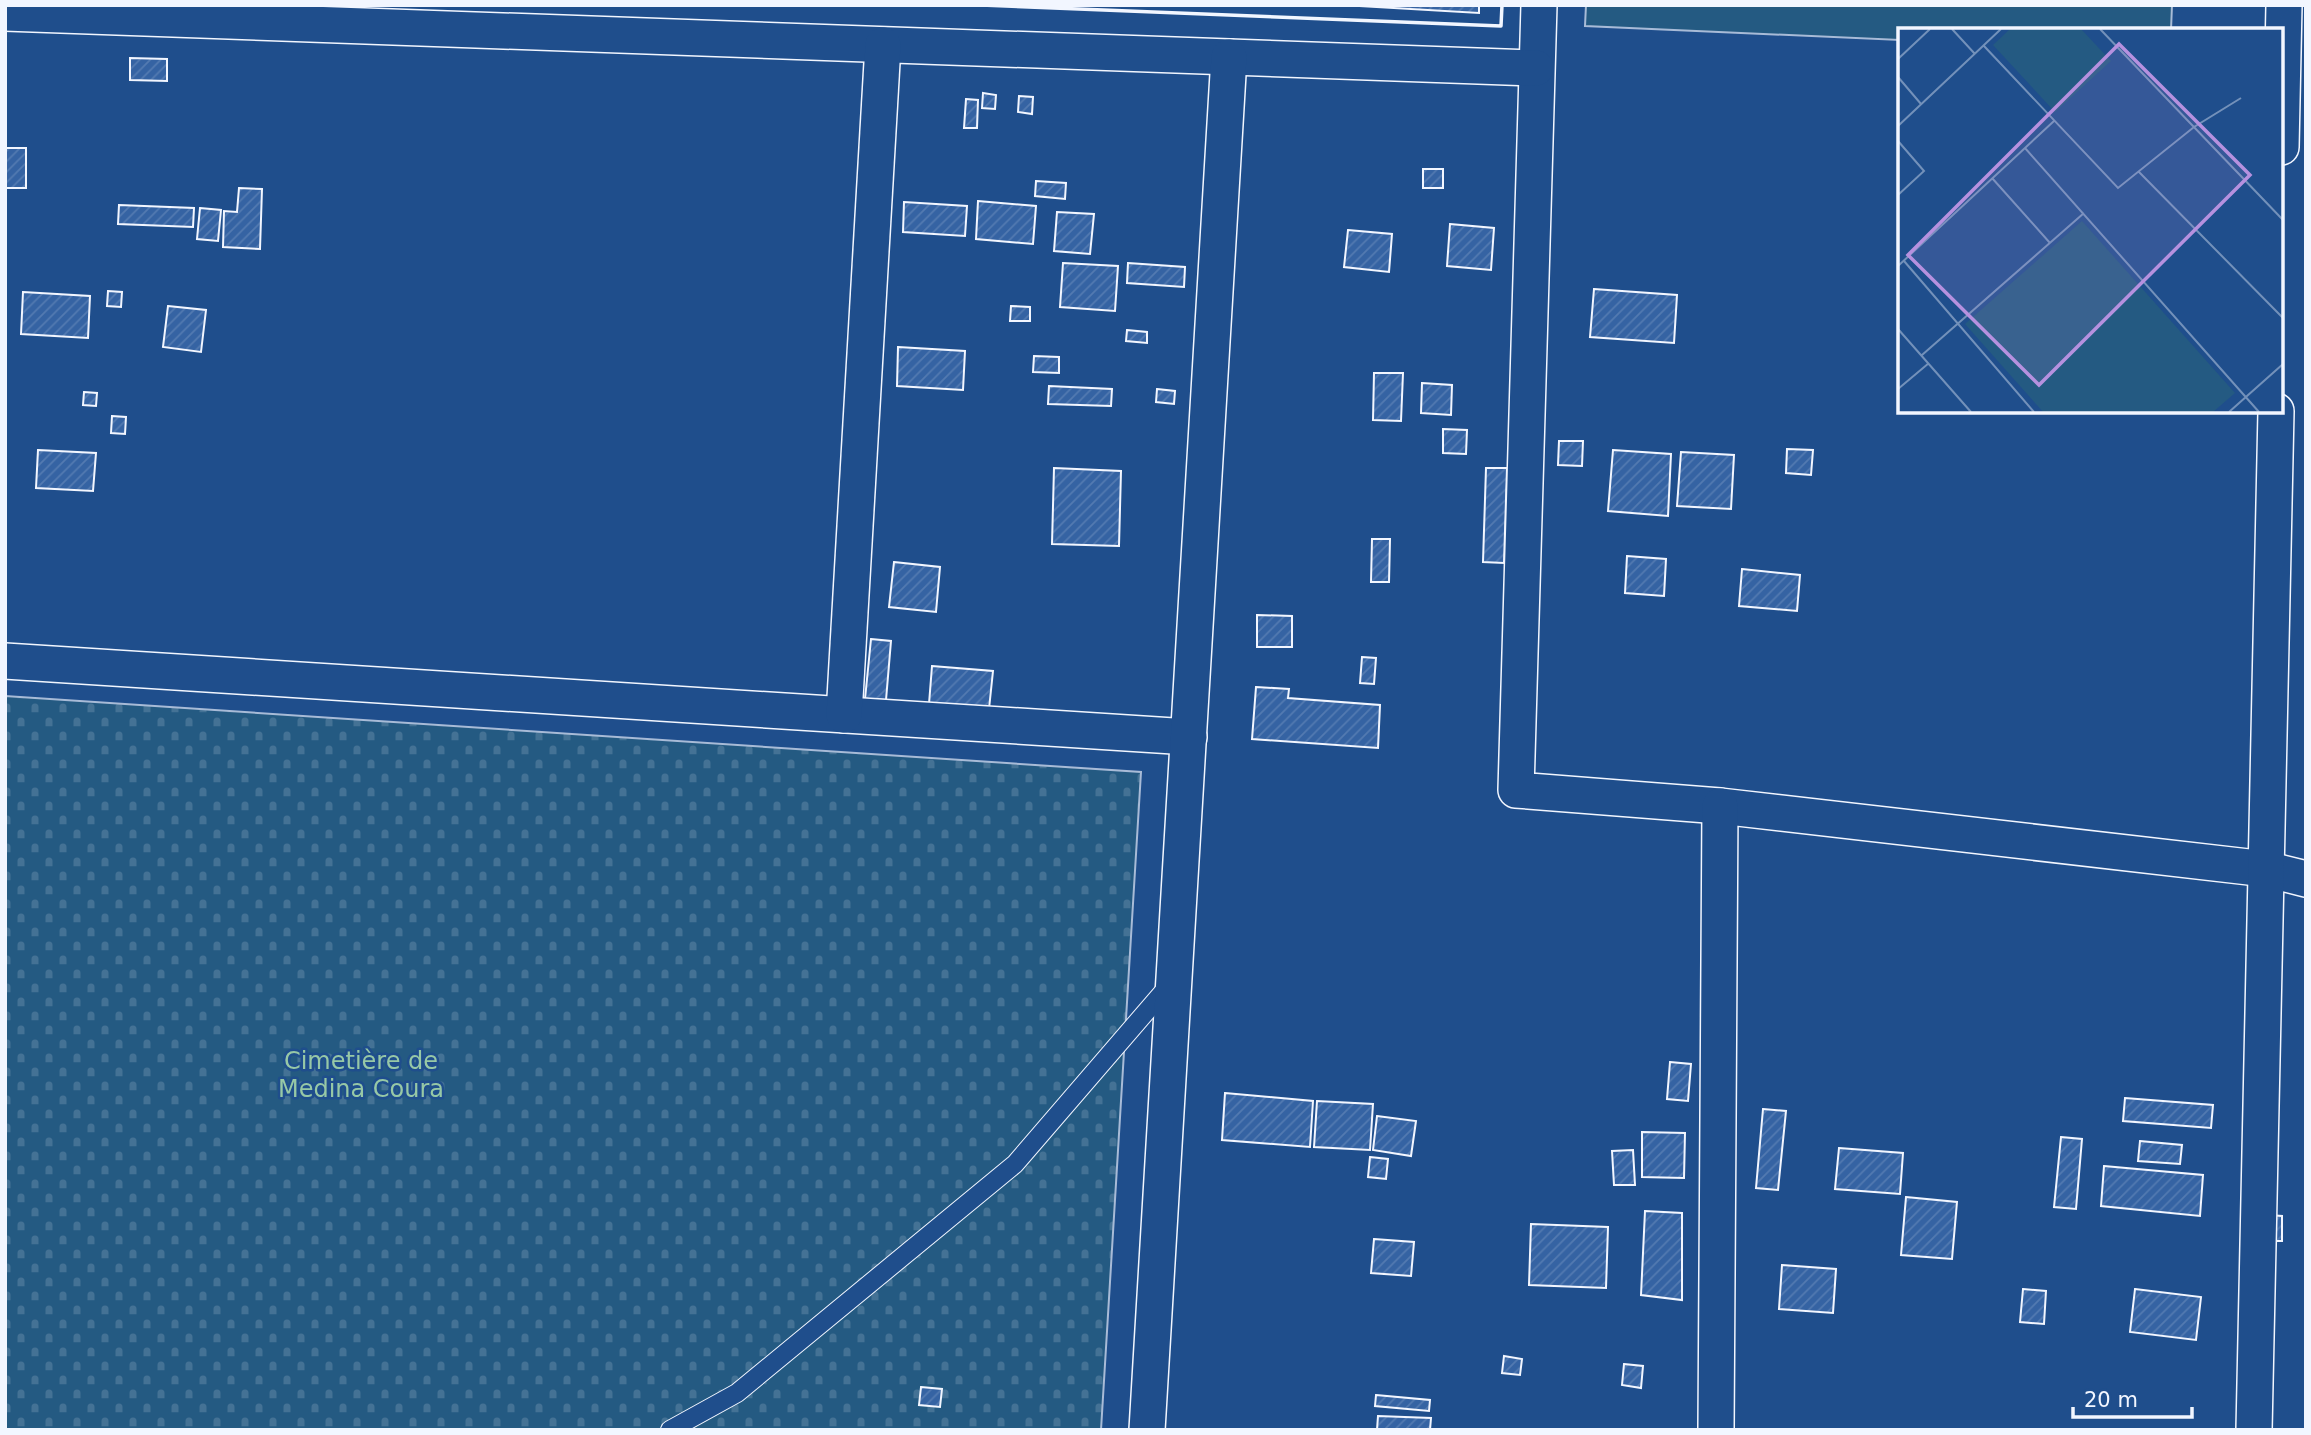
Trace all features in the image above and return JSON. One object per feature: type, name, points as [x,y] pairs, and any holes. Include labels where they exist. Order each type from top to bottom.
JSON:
[{"type":"street","points":[[1539,5],[1516,790],[1720,806],[2266,869],[2306,878]]},
{"type":"street","points":[[2283,52],[2284,5]]},
{"type":"street","points":[[5,13],[1536,68]]},
{"type":"street","points":[[844,715],[883,45]]},
{"type":"street","points":[[1147,1430],[1229,57]]},
{"type":"street","points":[[2254,1430],[2276,413]]},
{"type":"street","points":[[5,661],[1189,737]]},
{"type":"street","points":[[1716,1430],[1720,806]]},
{"type":"lane","points":[[670,1430],[737,1394],[1015,1164],[1175,978]]},
{"type":"green space","points":[[1586,5],[2172,5],[2171,28],[1898,28],[1898,40],[1585,26]]},
{"type":"green space","name":"Cimetière de Medina Coura","points":[[5,696],[1141,772],[1101,1430],[5,1430]]},
{"type":"building","points":[[1342,5],[1479,5],[1479,13]]},
{"type":"building","points":[[130,58],[167,59],[167,81],[130,80]]},
{"type":"building","points":[[983,93],[996,95],[995,109],[982,108]]},
{"type":"building","points":[[1019,96],[1033,97],[1032,114],[1018,112]]},
{"type":"building","points":[[966,99],[978,100],[977,128],[964,128]]},
{"type":"building","points":[[5,148],[26,148],[26,188],[5,188]]},
{"type":"building","points":[[1423,169],[1443,169],[1443,188],[1423,188]]},
{"type":"building","points":[[1036,181],[1066,183],[1065,199],[1035,196]]},
{"type":"building","points":[[239,188],[262,189],[260,249],[223,247],[224,211],[237,212]]},
{"type":"building","points":[[978,201],[1036,206],[1033,244],[976,239]]},
{"type":"building","points":[[904,202],[967,206],[965,236],[903,232]]},
{"type":"building","points":[[119,205],[194,208],[193,227],[118,224]]},
{"type":"building","points":[[200,208],[221,210],[218,241],[197,239]]},
{"type":"building","points":[[1057,212],[1094,214],[1090,254],[1054,251]]},
{"type":"building","points":[[1450,224],[1494,228],[1491,270],[1447,266]]},
{"type":"building","points":[[1348,230],[1392,234],[1389,272],[1344,267]]},
{"type":"building","points":[[1063,263],[1118,266],[1115,311],[1060,307]]},
{"type":"building","points":[[1128,263],[1185,267],[1184,287],[1127,283]]},
{"type":"building","points":[[1594,289],[1677,295],[1674,343],[1590,337]]},
{"type":"building","points":[[108,291],[122,292],[121,307],[107,306]]},
{"type":"building","points":[[23,292],[90,296],[88,338],[21,334]]},
{"type":"building","points":[[168,306],[206,310],[201,352],[163,347]]},
{"type":"building","points":[[1011,306],[1030,307],[1030,321],[1010,321]]},
{"type":"building","points":[[1127,330],[1147,332],[1147,343],[1126,341]]},
{"type":"building","points":[[898,347],[965,351],[963,390],[897,386]]},
{"type":"building","points":[[1034,356],[1059,357],[1059,373],[1033,372]]},
{"type":"building","points":[[1374,373],[1403,373],[1401,421],[1373,420]]},
{"type":"building","points":[[1422,383],[1452,385],[1451,415],[1421,413]]},
{"type":"building","points":[[1049,386],[1112,389],[1111,406],[1048,404]]},
{"type":"building","points":[[1157,389],[1175,391],[1174,404],[1156,402]]},
{"type":"building","points":[[84,392],[97,393],[96,406],[83,405]]},
{"type":"building","points":[[112,416],[126,417],[125,434],[111,433]]},
{"type":"building","points":[[1443,429],[1467,430],[1466,454],[1443,453]]},
{"type":"building","points":[[1559,441],[1583,441],[1582,466],[1558,465]]},
{"type":"building","points":[[1787,449],[1813,450],[1811,475],[1786,473]]},
{"type":"building","points":[[38,450],[96,453],[93,491],[36,488]]},
{"type":"building","points":[[1613,450],[1671,454],[1668,516],[1608,511]]},
{"type":"building","points":[[1681,452],[1734,455],[1731,509],[1677,506]]},
{"type":"building","points":[[1054,468],[1121,471],[1119,546],[1052,544]]},
{"type":"building","points":[[1486,468],[1507,468],[1504,563],[1483,562]]},
{"type":"building","points":[[1372,539],[1390,539],[1389,582],[1371,582]]},
{"type":"building","points":[[1627,556],[1666,559],[1664,596],[1625,593]]},
{"type":"building","points":[[894,562],[940,567],[936,612],[889,607]]},
{"type":"building","points":[[1742,569],[1800,575],[1797,611],[1739,606]]},
{"type":"building","points":[[1257,615],[1292,616],[1292,647],[1257,647]]},
{"type":"building","points":[[871,639],[891,641],[886,700],[865,699]]},
{"type":"building","points":[[1362,657],[1376,658],[1374,684],[1360,683]]},
{"type":"building","points":[[932,666],[993,671],[989,709],[929,704]]},
{"type":"building","points":[[1256,687],[1289,689],[1288,698],[1380,705],[1378,748],[1252,739]]},
{"type":"building","points":[[1670,1062],[1691,1064],[1688,1101],[1667,1099]]},
{"type":"building","points":[[1225,1093],[1313,1101],[1310,1147],[1222,1140]]},
{"type":"building","points":[[2125,1098],[2213,1105],[2211,1128],[2123,1121]]},
{"type":"building","points":[[1317,1101],[1373,1104],[1370,1150],[1314,1147]]},
{"type":"building","points":[[1763,1109],[1786,1111],[1778,1190],[1756,1188]]},
{"type":"building","points":[[1377,1116],[1416,1121],[1411,1156],[1373,1150]]},
{"type":"building","points":[[1642,1132],[1685,1133],[1684,1178],[1642,1177]]},
{"type":"building","points":[[2061,1137],[2082,1139],[2076,1209],[2054,1207]]},
{"type":"building","points":[[2140,1141],[2182,1145],[2180,1164],[2138,1161]]},
{"type":"building","points":[[1839,1148],[1903,1153],[1900,1194],[1835,1189]]},
{"type":"building","points":[[1633,1150],[1635,1185],[1614,1185],[1612,1151]]},
{"type":"building","points":[[1370,1157],[1388,1159],[1386,1179],[1368,1177]]},
{"type":"building","points":[[2104,1166],[2203,1175],[2200,1216],[2101,1206]]},
{"type":"building","points":[[1906,1197],[1957,1202],[1952,1259],[1901,1255]]},
{"type":"building","points":[[1645,1211],[1682,1213],[1682,1300],[1641,1295]]},
{"type":"building","points":[[2268,1215],[2282,1216],[2282,1241],[2268,1241]]},
{"type":"building","points":[[1531,1224],[1608,1227],[1606,1288],[1529,1285]]},
{"type":"building","points":[[1374,1239],[1414,1242],[1411,1276],[1371,1273]]},
{"type":"building","points":[[1782,1265],[1836,1269],[1833,1313],[1779,1309]]},
{"type":"building","points":[[2023,1289],[2046,1291],[2044,1324],[2020,1322]]},
{"type":"building","points":[[2135,1289],[2201,1297],[2196,1340],[2130,1332]]},
{"type":"building","points":[[1504,1356],[1522,1359],[1520,1375],[1502,1373]]},
{"type":"building","points":[[1624,1364],[1643,1366],[1641,1388],[1622,1385]]},
{"type":"building","points":[[921,1387],[942,1389],[940,1407],[919,1405]]},
{"type":"building","points":[[1376,1395],[1430,1400],[1429,1411],[1375,1406]]},
{"type":"building","points":[[1378,1416],[1431,1418],[1430,1430],[1377,1430]]},
{"type":"wall","points":[[981,5],[1501,26],[1502,5]]}]
